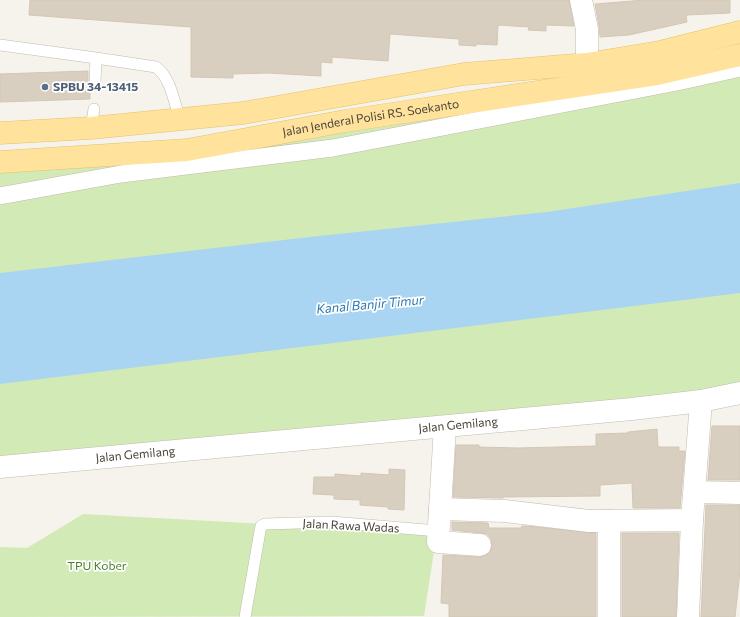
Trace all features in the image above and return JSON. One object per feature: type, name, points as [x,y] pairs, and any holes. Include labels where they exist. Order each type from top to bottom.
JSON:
[{"type":"main road","points":[[0,133],[93,119],[180,120],[243,113],[464,74],[587,64],[660,52],[740,32]]},
{"type":"main road","name":"Jalan Jenderal Polisi RS. Soekanto","points":[[0,162],[187,150],[345,122],[657,74],[740,55]]},
{"type":"main road","points":[[180,120],[187,150]]},
{"type":"street","points":[[581,0],[587,29],[587,64]]},
{"type":"street","points":[[0,196],[121,174],[333,148],[677,82],[740,68]]},
{"type":"street","name":"Jalan Gemilang","points":[[0,467],[625,410],[701,401],[740,393]]},
{"type":"street","points":[[688,617],[692,520],[701,401]]},
{"type":"street","points":[[445,426],[438,536],[480,545]]},
{"type":"street","points":[[695,492],[740,493]]},
{"type":"street","points":[[440,509],[505,511],[589,521],[692,520]]},
{"type":"street","points":[[609,521],[609,617]]},
{"type":"lane","points":[[0,45],[156,67],[163,72],[167,78],[180,120]]},
{"type":"lane","points":[[95,83],[96,58]]},
{"type":"lane","name":"Jalan Rawa Wadas","points":[[245,617],[261,526],[265,524],[332,522],[438,536]]},
{"type":"green space","points":[[740,55],[740,392],[0,467],[0,162],[187,150]]},
{"type":"green space","name":"TPU Kober","points":[[83,514],[437,532],[424,616],[0,617],[0,547],[27,548]]},
{"type":"water","name":"Kanal Banjir Timur","points":[[740,183],[740,293],[0,384],[0,273],[310,237],[547,212]]},
{"type":"building","points":[[30,0],[569,0],[574,26],[546,25],[546,31],[528,30],[529,27],[498,25],[497,45],[476,44],[476,46],[459,45],[459,39],[390,34],[388,61],[332,57],[332,63],[321,62],[321,76],[268,73],[233,74],[233,78],[191,77],[191,27],[29,15]]},
{"type":"building","points":[[644,0],[730,0],[730,13],[686,15],[687,22],[629,35],[600,37],[595,4]]},
{"type":"building","name":"SPBU 34-13415","points":[[88,71],[90,99],[0,102],[0,74]]},
{"type":"building","points":[[712,426],[740,426],[740,480],[708,480]]},
{"type":"building","points":[[657,429],[658,447],[679,447],[679,451],[685,451],[680,508],[633,508],[632,483],[600,485],[600,496],[503,498],[453,497],[456,445],[518,448],[596,446],[596,434],[628,433]]},
{"type":"building","points":[[389,469],[405,470],[404,510],[360,505],[360,500],[334,499],[334,495],[313,494],[314,477],[335,477],[335,474],[361,476],[361,473],[389,475]]},
{"type":"building","points":[[706,505],[740,505],[740,571],[735,617],[701,617]]},
{"type":"building","points":[[452,522],[488,523],[489,528],[521,528],[522,526],[526,526],[596,533],[596,617],[449,617],[449,604],[441,603],[443,555],[480,557],[485,556],[490,552],[492,546],[491,539],[487,534],[452,530]]},
{"type":"building","points":[[622,533],[679,533],[676,617],[622,617]]},
{"type":"place","name":"SPBU 34-13415","points":[[45,87]]}]
